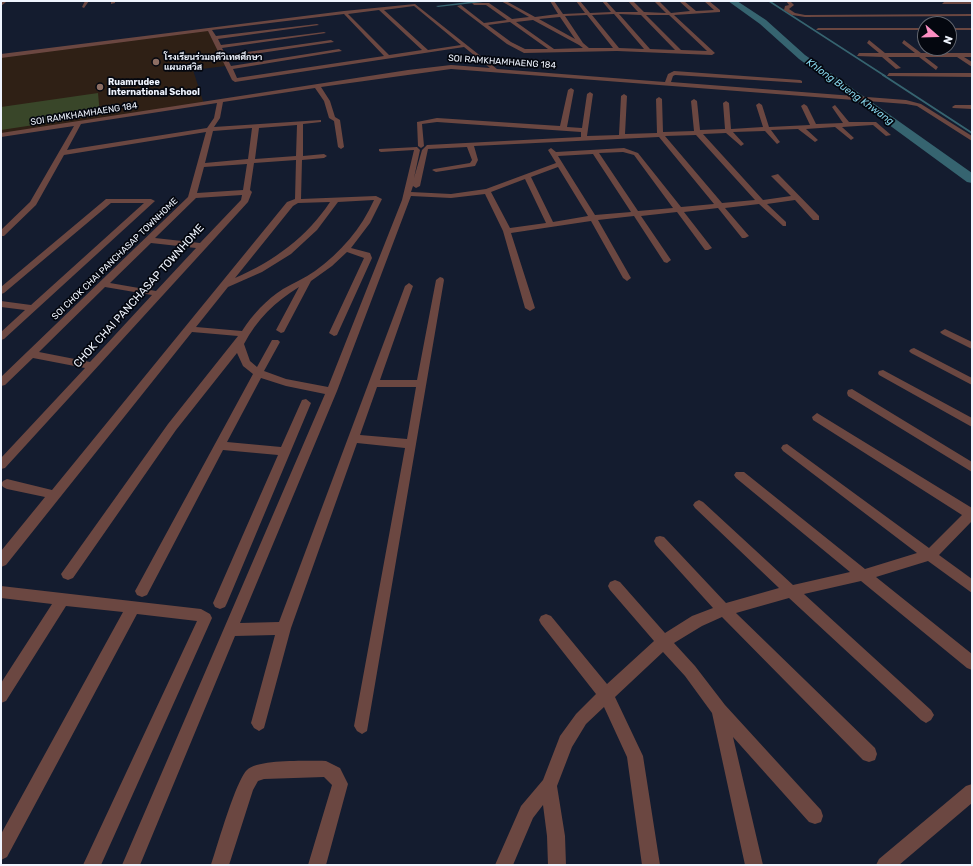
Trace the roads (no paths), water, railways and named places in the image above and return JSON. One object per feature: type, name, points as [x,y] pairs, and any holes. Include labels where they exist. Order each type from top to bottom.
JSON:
[{"type":"street","points":[[1,1],[4,2],[1,5]]},
{"type":"street","points":[[84,6],[87,1]]},
{"type":"street","points":[[504,1],[513,4],[587,49]]},
{"type":"street","points":[[552,1],[580,44]]},
{"type":"street","points":[[578,1],[617,49]]},
{"type":"street","points":[[604,1],[649,51]]},
{"type":"street","points":[[630,1],[681,53]]},
{"type":"street","points":[[459,6],[521,50],[617,49],[681,53],[712,53],[656,1]]},
{"type":"street","points":[[681,1],[695,13]]},
{"type":"street","points":[[484,24],[534,17],[562,15],[614,13],[671,14],[718,11],[706,1]]},
{"type":"street","points":[[788,2],[792,5],[786,9],[794,14],[805,16],[972,15]]},
{"type":"street","points":[[944,3],[972,3]]},
{"type":"street","points":[[474,4],[486,4],[552,49]]},
{"type":"street","points":[[1,56],[344,12],[415,5],[463,46],[495,70]]},
{"type":"street","points":[[379,8],[426,51]]},
{"type":"street","points":[[344,12],[388,57]]},
{"type":"street","points":[[309,17],[317,24],[354,68]]},
{"type":"street","points":[[215,38],[317,24]]},
{"type":"street","points":[[816,24],[830,29]]},
{"type":"street","points":[[209,29],[215,38],[235,80],[463,46]]},
{"type":"street","points":[[818,29],[917,29]]},
{"type":"street","points":[[957,29],[972,29]]},
{"type":"street","points":[[219,47],[324,33]]},
{"type":"street","points":[[224,57],[331,42]]},
{"type":"street","points":[[869,42],[898,68]]},
{"type":"street","points":[[904,42],[917,53]]},
{"type":"street","points":[[229,68],[339,51]]},
{"type":"street","points":[[859,56],[917,55]]},
{"type":"street","points":[[958,55],[972,55]]},
{"type":"street","points":[[958,55],[972,65]]},
{"type":"street","points":[[921,56],[936,68]]},
{"type":"street","name":"SOI RAMKHAMHAENG 184","points":[[1,135],[440,68],[495,70],[906,102],[919,105],[972,139]]},
{"type":"street","points":[[668,83],[670,75],[674,73],[800,82]]},
{"type":"street","points":[[359,74],[364,79]]},
{"type":"street","points":[[889,75],[972,75]]},
{"type":"street","points":[[317,87],[323,92],[332,118],[337,120],[341,147]]},
{"type":"street","points":[[563,129],[571,90]]},
{"type":"street","points":[[584,139],[590,94]]},
{"type":"street","points":[[622,136],[624,96]]},
{"type":"street","points":[[659,99],[660,134],[745,236]]},
{"type":"street","points":[[694,101],[697,132],[783,224]]},
{"type":"street","name":"SOI CHOK CHAI PANCHASAP TOWNHOME","points":[[1,383],[150,240],[192,196],[211,126],[217,118],[220,102]]},
{"type":"street","points":[[726,103],[728,131],[741,144]]},
{"type":"street","name":"SOI CHOK CHAI PANCHASAP TOWNHOME","points":[[210,104],[211,126]]},
{"type":"street","points":[[760,105],[767,129],[778,142]]},
{"type":"street","points":[[804,106],[814,126]]},
{"type":"street","points":[[835,107],[847,124]]},
{"type":"street","points":[[955,107],[972,107]]},
{"type":"street","points":[[408,197],[416,186],[420,170],[421,148],[419,123],[437,120],[585,130]]},
{"type":"street","points":[[62,153],[211,126],[256,126],[318,121]]},
{"type":"street","points":[[1,234],[33,203],[79,123]]},
{"type":"street","points":[[298,198],[300,123]]},
{"type":"street","points":[[381,150],[847,124],[874,124],[888,135]]},
{"type":"street","points":[[837,125],[851,138]]},
{"type":"street","name":"CHOK CHAI PANCHASAP TOWNHOME","points":[[3,461],[245,200],[248,192],[256,126]]},
{"type":"street","points":[[800,127],[815,140]]},
{"type":"street","points":[[545,141],[593,218],[627,278]]},
{"type":"street","points":[[436,170],[473,165],[475,160],[470,145]]},
{"type":"street","points":[[131,865],[333,387],[408,197],[412,170],[421,148]]},
{"type":"street","points":[[553,154],[624,150],[636,154],[708,248]]},
{"type":"street","points":[[595,152],[638,213],[667,260]]},
{"type":"street","points":[[200,165],[324,156]]},
{"type":"street","points":[[408,197],[451,196],[486,191],[559,164]]},
{"type":"street","points":[[412,170],[420,170]]},
{"type":"street","points":[[527,175],[550,224]]},
{"type":"street","points":[[775,176],[816,218]]},
{"type":"street","points":[[486,191],[507,231],[530,308]]},
{"type":"street","points":[[192,196],[248,192]]},
{"type":"street","points":[[1,561],[6,547],[55,495],[292,202],[372,197],[378,199],[374,210],[346,250],[307,280],[292,287],[273,302],[242,339],[172,427],[68,574]]},
{"type":"street","points":[[507,231],[593,218],[795,198]]},
{"type":"street","points":[[225,285],[252,274],[295,248],[326,218],[336,199]]},
{"type":"street","points":[[1,291],[109,201],[151,201],[1,337]]},
{"type":"street","points":[[150,240],[202,246]]},
{"type":"street","points":[[334,333],[368,258],[367,255],[363,253],[346,250]]},
{"type":"street","points":[[281,330],[307,280]]},
{"type":"street","points":[[362,726],[440,280]]},
{"type":"street","points":[[104,284],[159,294]]},
{"type":"street","points":[[259,723],[284,628],[409,286]]},
{"type":"street","points":[[1,304],[33,308]]},
{"type":"street","points":[[190,329],[242,339]]},
{"type":"street","points":[[945,332],[972,346]]},
{"type":"street","points":[[242,339],[247,365],[258,373],[297,386],[333,387]]},
{"type":"street","points":[[142,591],[275,342]]},
{"type":"street","points":[[914,351],[972,382]]},
{"type":"street","points":[[31,354],[92,366]]},
{"type":"street","points":[[883,373],[972,423]]},
{"type":"street","points":[[374,383],[422,384]]},
{"type":"street","points":[[852,393],[972,468]]},
{"type":"street","points":[[220,603],[306,403]]},
{"type":"street","points":[[504,865],[527,812],[549,786],[566,742],[581,719],[663,642],[697,621],[724,610],[791,591],[863,575],[930,555],[971,514],[817,417]]},
{"type":"street","points":[[353,439],[411,444]]},
{"type":"street","points":[[220,445],[285,452]]},
{"type":"street","points":[[787,448],[972,588]]},
{"type":"street","points":[[740,475],[972,663]]},
{"type":"street","points":[[7,484],[55,495]]},
{"type":"street","points":[[699,504],[926,715]]},
{"type":"street","points":[[660,541],[724,610],[869,754]]},
{"type":"street","points":[[615,586],[690,671],[719,710],[815,816]]},
{"type":"street","points":[[1,592],[201,615],[205,618],[92,865]]},
{"type":"street","points":[[1,696],[62,600]]},
{"type":"street","points":[[1,851],[133,608]]},
{"type":"street","points":[[546,620],[607,696],[635,756],[651,865]]},
{"type":"street","points":[[230,630],[284,628]]},
{"type":"street","points":[[719,710],[754,865]]},
{"type":"street","points":[[220,865],[246,786],[253,775],[264,771],[326,769],[334,774],[340,784],[317,865]]},
{"type":"street","points":[[549,786],[556,836],[557,865]]},
{"type":"street","points":[[885,865],[972,792]]},
{"type":"waterway","points":[[438,6],[490,1]]},
{"type":"waterway","name":"Khlong Bueng Khwang","points":[[732,1],[763,22],[802,57],[972,179]]},
{"type":"waterway","points":[[769,1],[885,76]]},
{"type":"waterway","points":[[883,75],[972,133]]},
{"type":"place","name":"โรงเรียนร่วมฤดีวิเทศศึกษา แผนกสวิส","points":[[156,62]]},
{"type":"place","name":"Ruamrudee International School","points":[[100,87]]}]
